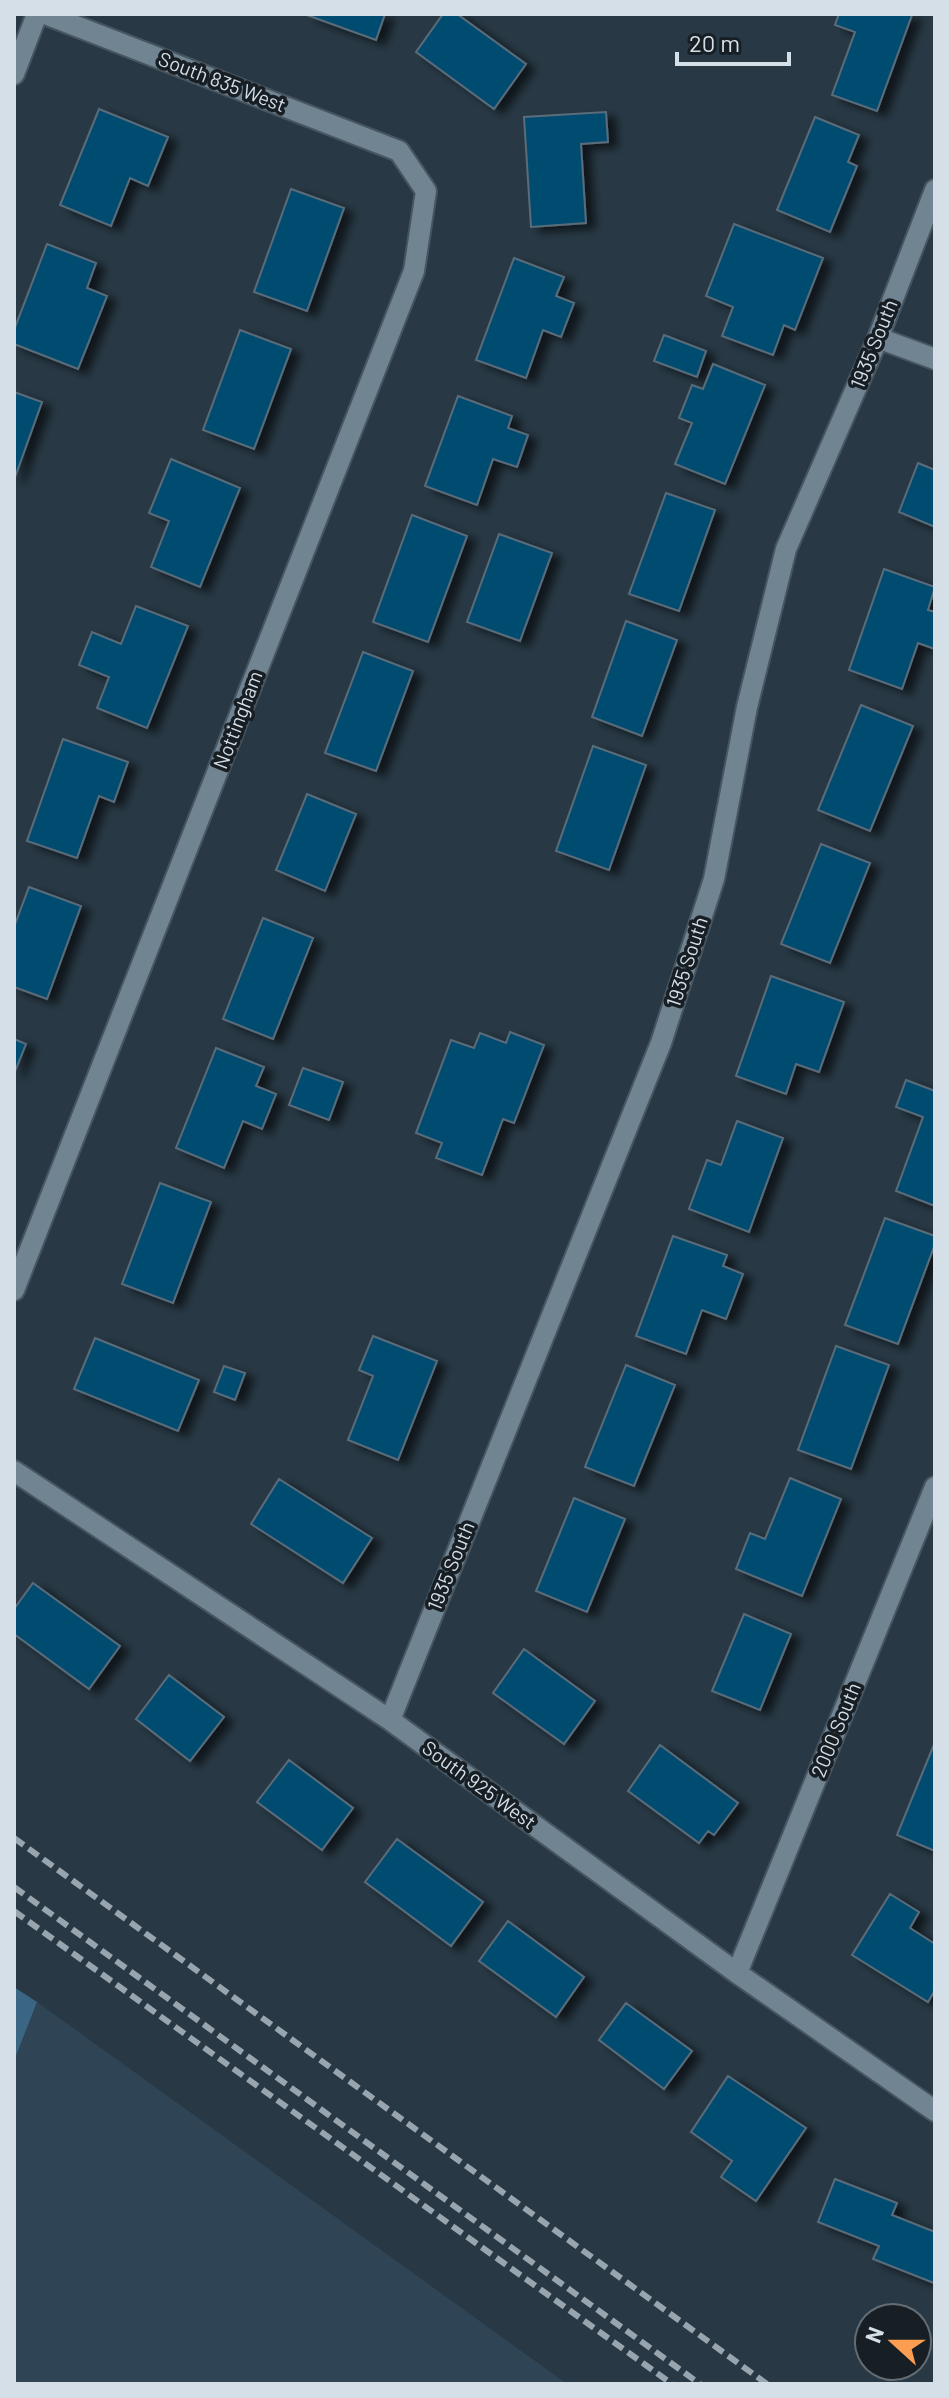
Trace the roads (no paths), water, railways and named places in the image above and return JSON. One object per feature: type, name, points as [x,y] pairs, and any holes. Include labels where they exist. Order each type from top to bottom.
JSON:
[{"type":"street","points":[[14,74],[37,14]]},
{"type":"street","name":"South 835 West","points":[[45,14],[399,151]]},
{"type":"street","name":"Nottingham","points":[[14,1290],[414,271],[426,191],[399,151]]},
{"type":"street","name":"1935 South","points":[[390,1720],[661,1043],[714,879],[747,707],[786,549],[878,338],[935,190]]},
{"type":"street","points":[[878,338],[935,359]]},
{"type":"street","name":"South 925 West","points":[[14,1471],[390,1720],[737,1973],[935,2111]]},
{"type":"street","name":"2000 South","points":[[737,1973],[935,1487]]},
{"type":"railway","points":[[14,1838],[767,2384]]},
{"type":"railway","points":[[14,1887],[700,2384]]},
{"type":"railway","points":[[14,1911],[672,2384]]}]
